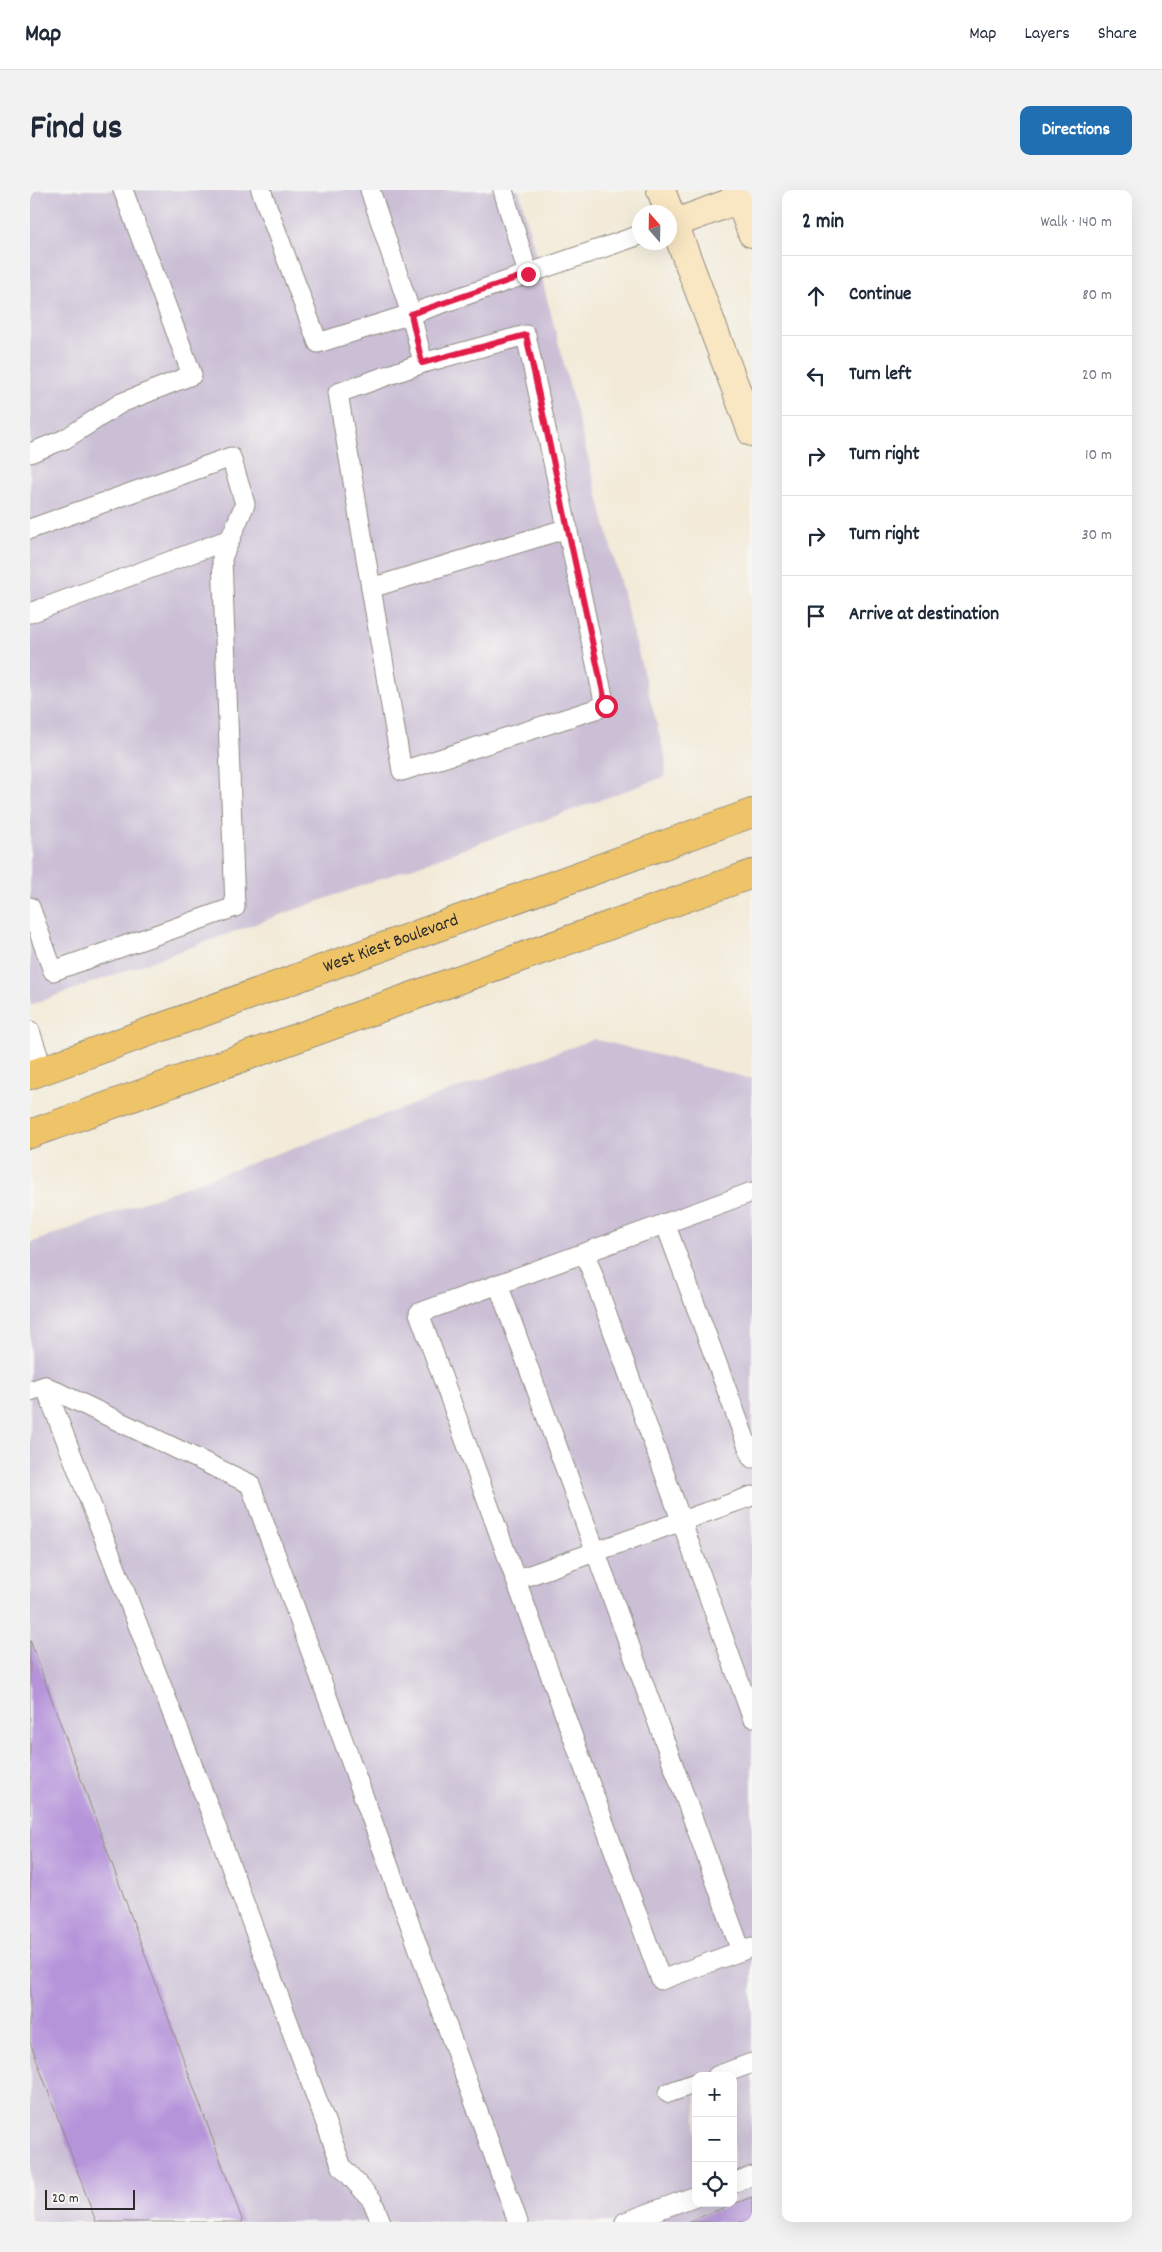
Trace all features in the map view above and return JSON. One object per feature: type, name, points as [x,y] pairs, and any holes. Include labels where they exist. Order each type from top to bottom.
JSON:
[{"type":"main road","points":[[661,190],[666,205]]},
{"type":"main road","points":[[677,217],[743,195],[752,233]]},
{"type":"main road","points":[[677,237],[752,432]]},
{"type":"main road","name":"West Kiest Boulevard","points":[[37,1073],[752,813]]},
{"type":"main road","points":[[30,1134],[752,874]]},
{"type":"lane","points":[[30,453],[65,439],[121,403],[192,375],[123,190]]},
{"type":"lane","points":[[261,190],[318,343],[411,314],[632,238]]},
{"type":"lane","points":[[370,190],[411,314],[422,363]]},
{"type":"lane","points":[[503,190],[528,274]]},
{"type":"lane","points":[[526,335],[606,706],[402,771],[338,393],[422,363],[526,335]]},
{"type":"lane","points":[[30,529],[230,457],[246,504],[222,558],[235,907],[53,971],[30,907]]},
{"type":"lane","points":[[371,588],[568,528]]},
{"type":"lane","points":[[30,613],[230,539]]},
{"type":"lane","points":[[30,1031],[37,1073]]},
{"type":"lane","points":[[498,1284],[596,1552],[747,1949],[661,1980],[419,1313],[498,1284],[665,1224],[752,1192]]},
{"type":"lane","points":[[665,1224],[752,1458]]},
{"type":"lane","points":[[585,1253],[752,1717]]},
{"type":"lane","points":[[38,1389],[207,1804],[342,2167],[372,2200],[381,2222]]},
{"type":"lane","points":[[38,1389],[250,1484],[518,2222]]},
{"type":"lane","points":[[516,1580],[752,1496]]},
{"type":"lane","points":[[728,2072],[752,2063]]},
{"type":"lane","points":[[668,2093],[692,2084]]},
{"type":"lane","points":[[737,2182],[752,2176]]},
{"type":"lane","points":[[625,2222],[692,2197]]},
{"type":"shaded area","points":[[30,190],[519,190],[666,760],[664,777],[30,1005]]},
{"type":"shaded area","points":[[594,1039],[752,1079],[752,2222],[30,2222],[30,1243]]},
{"type":"building","points":[[30,1640],[243,2222],[96,2222],[30,2042]]},
{"type":"building","points":[[752,2197],[752,2222],[687,2222],[726,2207],[737,2207],[737,2203]]},
{"type":"route","points":[[528,274],[411,314],[422,363],[526,335],[606,706]]}]
